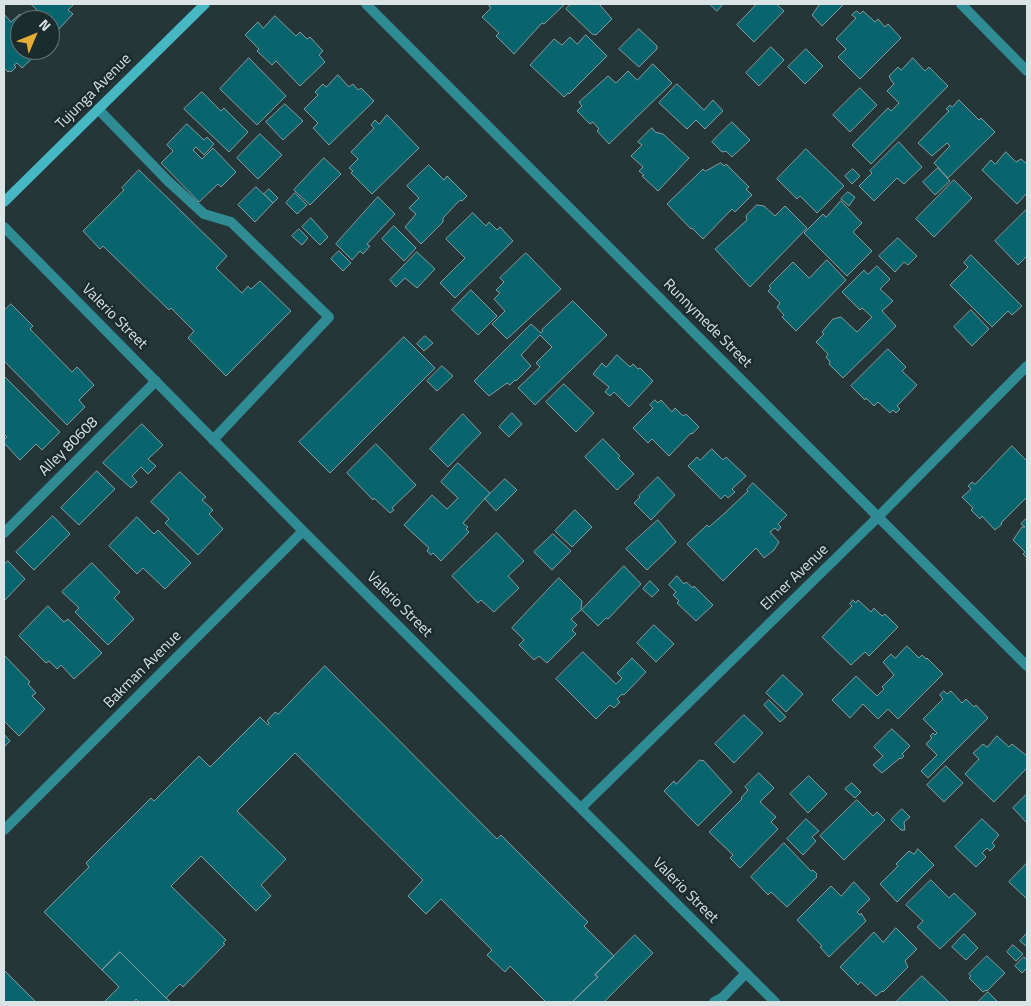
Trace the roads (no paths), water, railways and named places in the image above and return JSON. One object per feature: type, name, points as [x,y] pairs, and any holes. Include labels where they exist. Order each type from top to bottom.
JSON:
[{"type":"street","name":"Tujunga Avenue","points":[[4,202],[205,4]]},
{"type":"street","name":"Runnymede Street","points":[[366,4],[1027,666]]},
{"type":"street","points":[[961,4],[1027,71]]},
{"type":"street","points":[[98,110],[168,181],[204,214],[231,222],[329,317],[213,440]]},
{"type":"street","name":"Valerio Street","points":[[4,227],[303,531],[775,1002]]},
{"type":"street","name":"Elmer Avenue","points":[[581,808],[878,517],[1027,366]]},
{"type":"street","name":"Alley 80608","points":[[4,533],[156,381]]},
{"type":"street","name":"Bakman Avenue","points":[[4,830],[303,531]]},
{"type":"street","points":[[714,1002],[723,997],[746,973]]}]
